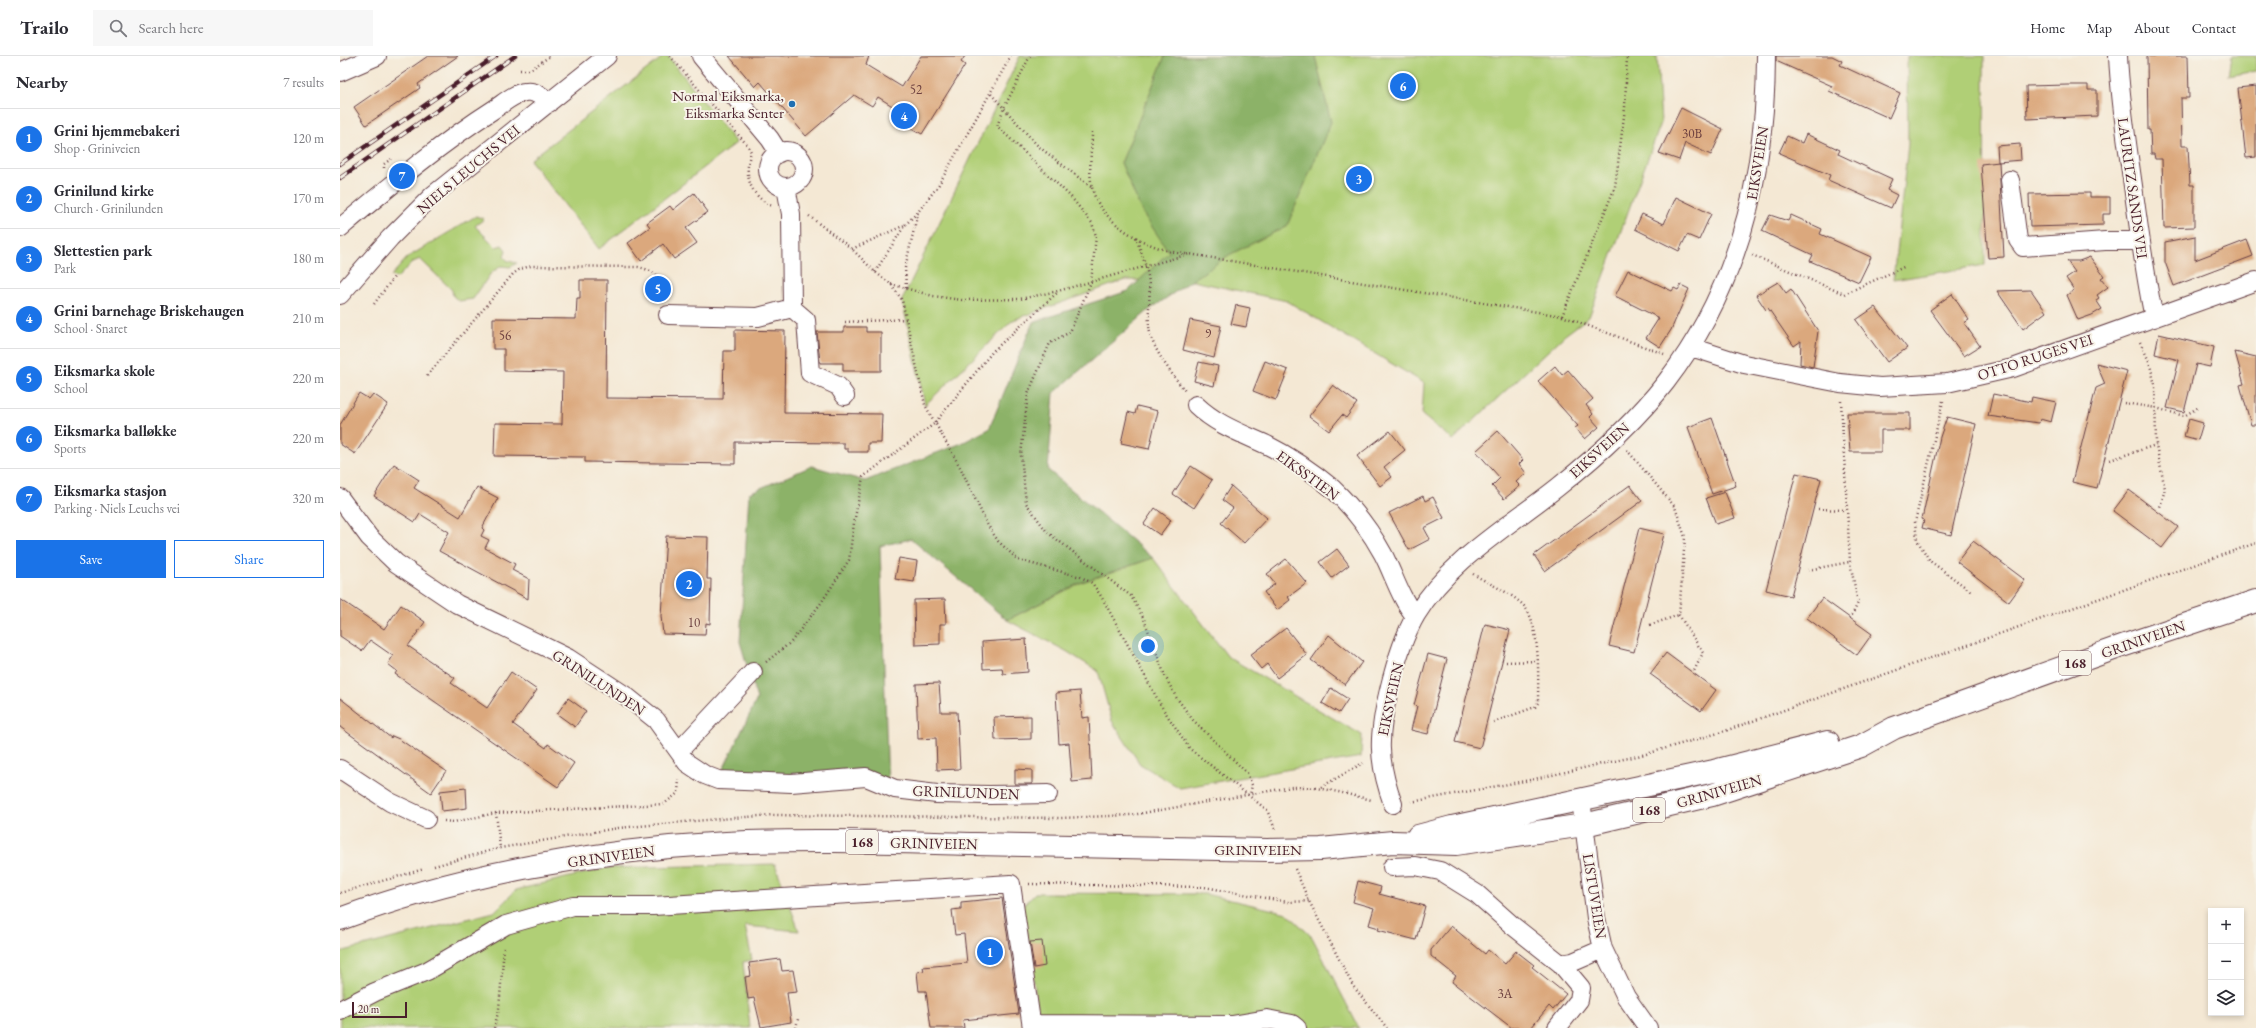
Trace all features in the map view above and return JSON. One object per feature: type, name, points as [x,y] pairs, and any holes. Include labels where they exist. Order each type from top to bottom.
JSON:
[{"type":"main road","name":"GRINIVEIEN","points":[[340,919],[436,889],[515,870],[607,855],[726,843],[848,841],[1266,850],[1321,849],[1393,842],[1456,844],[1584,824],[1712,794],[1862,746],[1894,728],[2122,646],[2256,601]]},
{"type":"main road","name":"GRINIVEIEN","points":[[1393,842],[1452,827],[1795,752],[1854,735],[1894,728]]},
{"type":"street","points":[[340,72],[377,56]]},
{"type":"street","name":"NIELS LEUCHS VEI","points":[[343,285],[434,195],[607,56]]},
{"type":"street","points":[[701,56],[770,139],[779,153]]},
{"type":"street","name":"EIKSVEIEN","points":[[1393,804],[1382,770],[1380,751],[1386,701],[1394,667],[1416,616],[1435,590],[1489,538],[1557,488],[1616,438],[1665,383],[1681,362],[1691,347],[1710,311],[1738,248],[1752,198],[1762,143],[1766,56]]},
{"type":"street","name":"LAURITZ SANDS VEI","points":[[2118,56],[2124,125],[2140,241],[2154,318]]},
{"type":"street","points":[[340,228],[424,159],[478,119],[517,95],[526,91],[540,95],[549,103]]},
{"type":"street","points":[[790,151],[795,153],[803,162],[805,168],[800,181],[786,187],[773,181],[769,174],[771,160],[779,153],[790,151]]},
{"type":"street","points":[[2010,180],[2018,240],[2022,247],[2105,241],[2140,241]]},
{"type":"street","points":[[786,187],[790,208],[792,308],[806,320],[810,373],[838,386],[845,396]]},
{"type":"street","name":"OTTO RUGES VEI","points":[[1691,347],[1744,364],[1840,383],[1880,387],[1947,383],[2013,368],[2256,281]]},
{"type":"street","points":[[668,315],[758,317],[792,308]]},
{"type":"street","name":"EIKSSTIEN","points":[[1196,405],[1226,428],[1268,446],[1333,489],[1363,522],[1383,554],[1407,606],[1416,616]]},
{"type":"street","name":"GRINILUNDEN","points":[[340,498],[369,537],[396,563],[457,604],[568,658],[600,678],[656,720],[680,751],[687,763],[705,775],[718,780],[791,783],[866,777],[895,789],[937,794],[989,796],[1048,794]]},
{"type":"street","points":[[680,751],[753,672]]},
{"type":"street","points":[[340,769],[390,802],[426,819]]},
{"type":"street","name":"LISTUVEIEN","points":[[1581,800],[1596,918],[1603,949],[1626,997],[1648,1028]]},
{"type":"street","points":[[1392,867],[1415,866],[1440,872],[1477,894],[1512,926],[1561,964],[1581,988],[1579,1000],[1557,1028]]},
{"type":"street","points":[[340,1010],[375,992],[427,971],[506,925],[573,906],[653,906],[1011,884],[1032,1026],[1232,1025],[1267,1019],[1292,1024],[1297,1028]]},
{"type":"street","points":[[1561,964],[1573,962],[1603,949]]},
{"type":"path","points":[[520,70],[530,70],[550,56]]},
{"type":"path","points":[[670,56],[748,146],[751,152],[749,159],[749,183],[756,196],[778,209],[797,207],[852,249],[875,272],[891,284],[902,300],[925,406],[960,467],[987,524],[998,541],[1018,560],[1081,577],[1092,583],[1105,602],[1163,709],[1190,749],[1267,810],[1275,828]]},
{"type":"path","points":[[875,272],[905,225],[918,212],[938,186],[1011,56]]},
{"type":"path","points":[[1030,56],[1004,108],[997,126],[1071,197],[1092,222],[1096,236],[1091,282],[1070,332],[1050,343],[1028,394],[1021,455],[1026,503],[1047,532],[1131,596],[1144,619],[1165,676],[1176,697],[1193,720],[1247,773],[1252,785],[1250,796]]},
{"type":"path","points":[[1562,316],[1615,187],[1625,108],[1627,56]]},
{"type":"path","points":[[991,94],[1038,146],[1092,188]]},
{"type":"path","points":[[1092,132],[1092,188],[1103,214],[1136,237],[1169,252],[1189,254],[1562,316],[1681,362]]},
{"type":"path","points":[[906,288],[905,268],[918,212]]},
{"type":"path","points":[[852,249],[905,225]]},
{"type":"path","points":[[1136,237],[1146,266],[1150,286],[1149,310],[1151,337],[1173,376],[1196,405]]},
{"type":"path","points":[[1738,248],[1844,294],[1906,266]]},
{"type":"path","points":[[891,284],[933,296],[962,300],[1020,299],[1058,291],[1189,254]]},
{"type":"path","points":[[427,376],[513,274],[520,269],[554,266],[638,267],[649,269],[656,273],[665,286],[668,315]]},
{"type":"path","points":[[374,304],[394,277]]},
{"type":"path","points":[[753,672],[791,642],[821,603],[849,560],[854,523],[863,477],[934,424],[993,351],[1058,291]]},
{"type":"path","points":[[845,322],[907,319]]},
{"type":"path","points":[[2131,326],[2149,361],[2155,385],[2156,445],[2165,489],[2160,507]]},
{"type":"path","points":[[1840,383],[1850,562],[1858,603],[1851,617]]},
{"type":"path","points":[[1947,383],[1915,522],[1917,540],[1930,561],[1972,592]]},
{"type":"path","points":[[2124,403],[2156,408],[2184,416],[2199,407]]},
{"type":"path","points":[[1616,438],[1675,508],[1685,537],[1679,615],[1703,653],[1694,671]]},
{"type":"path","points":[[2110,460],[2156,445]]},
{"type":"path","points":[[1818,509],[1846,510]]},
{"type":"path","points":[[1061,818],[1132,815],[1250,796],[1292,787],[1320,787],[1393,804],[1530,780],[1646,754],[1722,732],[2256,543]]},
{"type":"path","points":[[1808,570],[1850,562]]},
{"type":"path","points":[[1459,566],[1521,604],[1529,612],[1534,627],[1538,703],[1528,710],[1494,722]]},
{"type":"path","points":[[1650,625],[1679,615]]},
{"type":"path","points":[[1506,662],[1536,661]]},
{"type":"path","points":[[426,819],[454,822],[496,813],[664,804],[678,793],[680,751]]},
{"type":"path","points":[[1320,787],[1366,761],[1380,751]]},
{"type":"path","points":[[496,813],[500,848]]},
{"type":"path","points":[[1294,867],[1309,900],[1353,986],[1387,1028]]},
{"type":"path","points":[[1011,884],[1204,887],[1288,902],[1309,900]]},
{"type":"path","points":[[494,1028],[499,1009],[506,925]]},
{"type":"path","points":[[796,1028],[798,1019]]},
{"type":"green space","points":[[664,56],[668,56],[736,143],[599,249],[530,160]]},
{"type":"green space","points":[[1020,56],[1657,56],[1661,123],[1589,317],[1565,335],[1453,440],[1422,415],[1424,383],[1287,301],[1193,281],[1125,280],[1013,320],[925,405],[902,300]]},
{"type":"green space","points":[[1165,56],[1315,56],[1331,122],[1287,226],[1229,255],[1149,310],[1054,393],[1048,470],[1153,558],[1082,582],[1007,620],[911,539],[880,546],[888,786],[718,780],[757,699],[740,642],[749,493],[812,466],[865,481],[962,443],[989,429],[1033,322],[1128,291],[1169,252],[1142,212],[1121,163]]},
{"type":"green space","points":[[1907,56],[1984,56],[1985,265],[1893,280],[1908,144]]},
{"type":"green space","points":[[2231,56],[2256,56],[2256,71],[2228,76]]},
{"type":"green space","points":[[476,216],[484,219],[475,226],[496,247],[502,245],[506,250],[504,257],[508,261],[517,263],[510,267],[501,266],[491,273],[473,299],[459,301],[453,296],[452,290],[420,259],[413,262],[397,278],[391,276],[408,257]]},
{"type":"green space","points":[[1153,558],[1228,657],[1362,735],[1361,757],[1180,788],[1140,764],[1112,721],[1098,671],[1066,651],[1007,620],[1082,582]]},
{"type":"green space","points":[[775,864],[799,931],[745,926],[752,960],[743,962],[750,1028],[340,1028],[340,952],[494,912],[516,890],[607,868]]},
{"type":"green space","points":[[1035,893],[1205,894],[1287,913],[1312,937],[1359,1028],[1041,1028],[1022,906]]},
{"type":"building","points":[[428,56],[458,56],[418,84],[420,88],[366,125],[354,107]]},
{"type":"building","points":[[729,56],[869,56],[866,65],[902,87],[921,56],[965,56],[961,62],[965,65],[922,134],[906,125],[910,117],[878,97],[872,106],[854,95],[806,136],[760,82],[755,87]]},
{"type":"building","points":[[1776,56],[1832,56],[1842,61],[1840,65],[1900,93],[1889,118],[1829,91],[1832,86],[1776,61]]},
{"type":"building","points":[[2147,56],[2188,56],[2189,98],[2181,98],[2182,146],[2188,146],[2190,185],[2194,185],[2194,227],[2164,228],[2162,159],[2155,159],[2154,154],[2151,154],[2150,130],[2148,130]]},
{"type":"building","points":[[2088,85],[2088,90],[2097,90],[2097,116],[2027,119],[2026,86]]},
{"type":"building","points":[[2256,86],[2256,157],[2246,158],[2238,88]]},
{"type":"building","points":[[1681,108],[1723,129],[1711,155],[1685,143],[1679,160],[1659,153]]},
{"type":"building","points":[[1806,134],[1840,150],[1838,154],[1892,179],[1887,190],[1897,195],[1891,208],[1828,180],[1830,175],[1779,153],[1787,136],[1802,143]]},
{"type":"building","points":[[2020,144],[2021,160],[1998,162],[1997,146]]},
{"type":"building","points":[[1999,162],[2004,257],[1988,258],[1981,164]]},
{"type":"building","points":[[694,193],[708,212],[686,228],[697,243],[674,259],[663,244],[641,261],[628,243],[650,227],[647,223],[670,206],[673,210]]},
{"type":"building","points":[[2090,193],[2090,197],[2110,197],[2110,214],[2103,214],[2103,225],[2030,227],[2029,194]]},
{"type":"building","points":[[1676,197],[1711,214],[1699,240],[1687,235],[1679,251],[1635,229],[1642,214],[1664,224]]},
{"type":"building","points":[[1770,215],[1788,221],[1791,215],[1822,229],[1820,234],[1871,257],[1859,282],[1810,261],[1813,255],[1762,231]]},
{"type":"building","points":[[2195,236],[2195,260],[2247,240],[2253,256],[2174,286],[2165,262],[2165,242]]},
{"type":"building","points":[[2090,257],[2104,276],[2101,278],[2108,287],[2097,295],[2099,298],[2096,300],[2102,309],[2092,315],[2078,320],[2067,295],[2074,290],[2066,278],[2075,272],[2067,261],[2079,261]]},
{"type":"building","points":[[1628,270],[1672,291],[1674,288],[1678,290],[1681,285],[1689,289],[1671,330],[1660,347],[1646,338],[1659,318],[1615,296]]},
{"type":"building","points":[[580,280],[607,280],[606,398],[723,399],[724,351],[735,351],[735,330],[785,331],[784,413],[882,414],[881,443],[868,443],[868,452],[848,452],[848,449],[844,449],[844,443],[735,442],[735,464],[585,462],[585,457],[494,456],[495,423],[562,424],[563,372],[504,371],[504,349],[493,349],[493,318],[576,319],[577,298],[580,298]]},
{"type":"building","points":[[1778,282],[1786,293],[1791,289],[1818,331],[1813,367],[1800,364],[1801,341],[1794,346],[1768,308],[1766,310],[1756,295]]},
{"type":"building","points":[[2031,290],[2046,312],[2023,329],[1997,291]]},
{"type":"building","points":[[1952,294],[1969,320],[1964,323],[1980,346],[1964,356],[1930,310]]},
{"type":"building","points":[[1236,305],[1250,308],[1246,327],[1231,324]]},
{"type":"building","points":[[1875,307],[1907,348],[1887,362],[1856,320]]},
{"type":"building","points":[[1190,320],[1221,326],[1214,358],[1183,350]]},
{"type":"building","points":[[844,327],[866,327],[866,332],[881,332],[881,371],[843,371],[843,363],[820,363],[817,332],[844,332]]},
{"type":"building","points":[[2159,334],[2214,347],[2210,367],[2196,364],[2184,412],[2167,408],[2179,360],[2155,354]]},
{"type":"building","points":[[2235,352],[2256,357],[2256,425],[2251,425],[2240,385],[2244,384]]},
{"type":"building","points":[[1265,361],[1288,370],[1276,400],[1253,391]]},
{"type":"building","points":[[1199,362],[1218,366],[1214,386],[1194,381]]},
{"type":"building","points":[[2096,363],[2127,371],[2097,488],[2072,482],[2096,388],[2105,384]]},
{"type":"building","points":[[1555,366],[1562,375],[1568,370],[1593,399],[1586,405],[1593,414],[1590,417],[1599,427],[1585,439],[1575,428],[1578,426],[1538,381]]},
{"type":"building","points":[[1333,385],[1357,403],[1346,418],[1342,415],[1329,431],[1309,416]]},
{"type":"building","points":[[359,393],[369,399],[373,394],[388,404],[355,454],[340,444],[340,425]]},
{"type":"building","points":[[1993,394],[2031,402],[2032,397],[2056,402],[2051,422],[2040,419],[2039,423],[1988,416]]},
{"type":"building","points":[[1137,406],[1158,411],[1149,449],[1121,443],[1128,412],[1135,414]]},
{"type":"building","points":[[1847,413],[1910,413],[1910,430],[1881,430],[1881,452],[1850,452]]},
{"type":"building","points":[[1947,417],[1976,424],[1951,535],[1922,528],[1924,520],[1922,519],[1940,437]]},
{"type":"building","points":[[1712,418],[1736,486],[1712,494],[1688,427]]},
{"type":"building","points":[[2189,419],[2203,423],[2198,440],[2184,436]]},
{"type":"building","points":[[1390,431],[1405,450],[1384,467],[1392,477],[1380,486],[1357,456]]},
{"type":"building","points":[[1498,431],[1523,460],[1519,464],[1526,473],[1516,482],[1520,486],[1504,499],[1492,486],[1500,478],[1476,451]]},
{"type":"building","points":[[394,464],[419,480],[414,488],[460,517],[477,487],[498,498],[482,528],[484,530],[481,536],[489,540],[485,548],[515,564],[512,570],[529,579],[528,599],[439,551],[449,532],[420,514],[415,522],[374,496]]},
{"type":"building","points":[[1191,466],[1212,480],[1194,508],[1173,494]]},
{"type":"building","points":[[1796,473],[1821,479],[1791,596],[1766,590]]},
{"type":"building","points":[[1630,485],[1642,501],[1545,571],[1534,555]]},
{"type":"building","points":[[1231,486],[1267,518],[1244,543],[1221,523],[1233,508],[1222,500]]},
{"type":"building","points":[[2129,490],[2178,527],[2162,548],[2113,511]]},
{"type":"building","points":[[1725,492],[1735,518],[1716,524],[1706,498]]},
{"type":"building","points":[[1423,496],[1425,501],[1433,497],[1444,518],[1424,528],[1430,539],[1409,550],[1389,513]]},
{"type":"building","points":[[1155,508],[1171,520],[1160,535],[1144,524]]},
{"type":"building","points":[[1639,528],[1664,534],[1634,652],[1609,646]]},
{"type":"building","points":[[666,536],[708,537],[707,579],[711,579],[710,624],[706,623],[705,635],[663,634],[661,616]]},
{"type":"building","points":[[1973,541],[2025,580],[2009,602],[1957,562]]},
{"type":"building","points":[[1337,549],[1349,565],[1332,578],[1320,562]]},
{"type":"building","points":[[899,558],[917,561],[914,582],[895,579]]},
{"type":"building","points":[[1286,559],[1307,583],[1288,597],[1290,600],[1277,610],[1264,592],[1275,584],[1267,574]]},
{"type":"building","points":[[1822,598],[1872,634],[1857,655],[1807,618]]},
{"type":"building","points":[[340,599],[384,629],[401,605],[425,622],[408,646],[455,678],[451,683],[487,708],[511,672],[537,690],[513,724],[546,748],[548,744],[574,763],[558,787],[395,674],[397,671],[388,664],[393,656],[370,640],[362,651],[340,636]]},
{"type":"building","points":[[945,599],[946,624],[940,624],[940,644],[915,645],[914,600]]},
{"type":"building","points":[[1485,624],[1510,630],[1480,748],[1455,742]]},
{"type":"building","points":[[1286,628],[1307,655],[1277,678],[1267,664],[1261,669],[1250,655]]},
{"type":"building","points":[[1329,635],[1362,662],[1345,685],[1311,660]]},
{"type":"building","points":[[1026,639],[1028,672],[1003,674],[1002,668],[983,669],[982,642]]},
{"type":"building","points":[[1666,653],[1716,690],[1701,711],[1650,674]]},
{"type":"building","points":[[1428,654],[1447,659],[1428,734],[1411,730],[1417,706],[1414,705]]},
{"type":"building","points":[[939,683],[941,712],[957,712],[960,769],[937,770],[936,738],[918,739],[916,684]]},
{"type":"building","points":[[1331,688],[1348,699],[1339,713],[1322,703]]},
{"type":"building","points":[[1080,691],[1082,718],[1089,717],[1092,780],[1072,782],[1069,743],[1059,744],[1056,693]]},
{"type":"building","points":[[340,698],[391,738],[392,736],[399,739],[446,771],[431,793],[340,727]]},
{"type":"building","points":[[568,698],[586,711],[575,727],[557,714]]},
{"type":"building","points":[[1031,716],[1031,739],[995,740],[994,717]]},
{"type":"building","points":[[1015,769],[1032,770],[1032,784],[1015,784]]},
{"type":"building","points":[[466,788],[467,808],[442,811],[440,791]]},
{"type":"building","points":[[1358,881],[1381,887],[1379,894],[1425,906],[1416,940],[1378,930],[1379,928],[1369,925],[1374,908],[1353,902]]},
{"type":"building","points":[[1002,898],[1019,1014],[963,1020],[964,1028],[931,1028],[926,991],[919,991],[917,972],[924,971],[923,967],[967,963],[964,934],[955,935],[952,910],[961,909],[961,902]]},
{"type":"building","points":[[1451,926],[1485,954],[1488,950],[1505,964],[1516,951],[1534,965],[1532,967],[1566,994],[1553,1010],[1549,1006],[1531,1028],[1512,1028],[1452,982],[1456,976],[1431,956],[1431,950]]},
{"type":"building","points":[[1042,941],[1045,966],[1034,968],[1030,942]]},
{"type":"building","points":[[780,959],[782,971],[793,970],[797,992],[787,993],[791,1022],[761,1027],[754,998],[748,999],[745,977],[751,976],[749,963]]},
{"type":"railway","points":[[340,164],[496,56]]},
{"type":"railway","points":[[340,178],[515,56]]},
{"type":"place","name":"Eiksmarka balløkke","points":[[1403,86]]},
{"type":"place","name":"Normal Eiksmarka, Eiksmarka Senter","points":[[792,104]]},
{"type":"place","name":"Grini barnehage Briskehaugen","points":[[904,116]]},
{"type":"place","name":"Eiksmarka stasjon","points":[[402,176]]},
{"type":"place","name":"Slettestien park","points":[[1359,179]]},
{"type":"place","name":"Eiksmarka skole","points":[[658,289]]},
{"type":"place","name":"Grinilund kirke","points":[[689,584]]},
{"type":"place","name":"Grini hjemmebakeri","points":[[990,952]]}]
